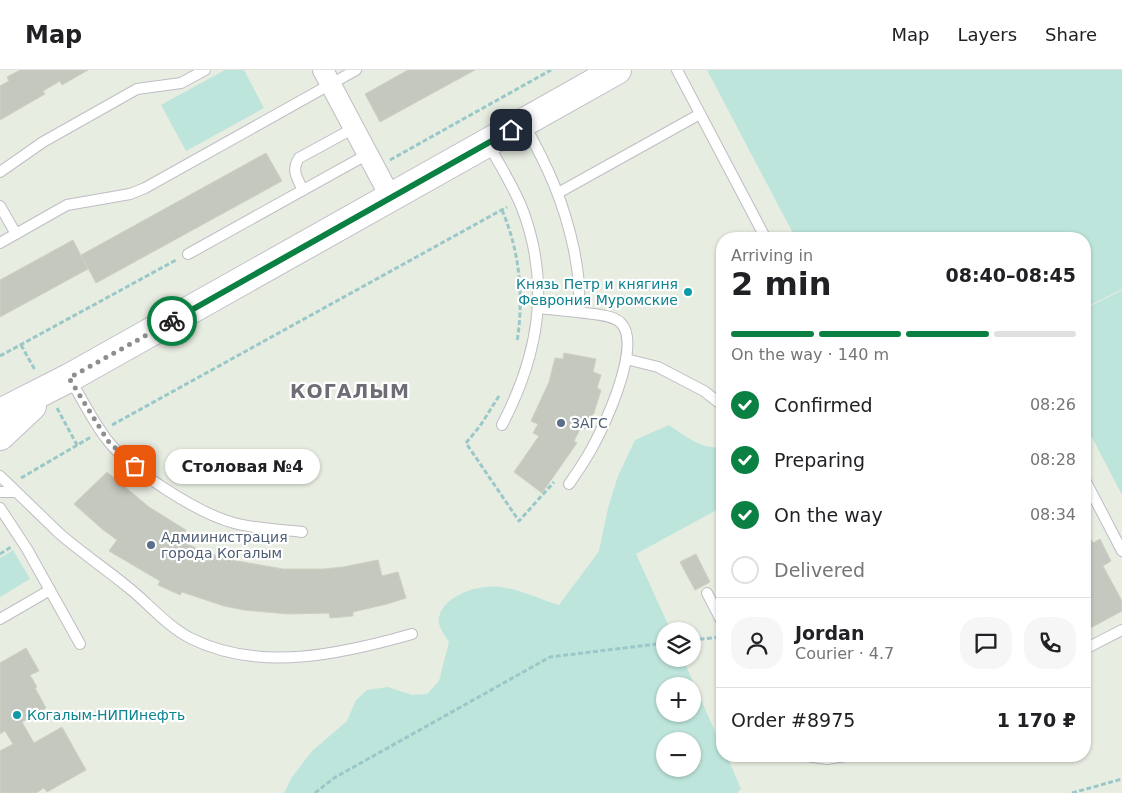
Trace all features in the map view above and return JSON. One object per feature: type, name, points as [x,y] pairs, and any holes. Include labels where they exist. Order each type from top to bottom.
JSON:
[{"type":"main road","points":[[0,412],[69,378],[617,70]]},
{"type":"main road","points":[[0,436],[16,419],[69,378]]},
{"type":"street","points":[[326,77],[391,198]]},
{"type":"lane","points":[[0,172],[43,142],[137,89],[181,83],[205,70]]},
{"type":"lane","points":[[0,243],[67,205],[130,194],[145,188],[326,77],[356,70]]},
{"type":"lane","points":[[677,70],[762,232]]},
{"type":"lane","points":[[558,193],[700,114]]},
{"type":"lane","points":[[523,124],[558,193],[566,216],[578,272],[580,299],[578,312]]},
{"type":"lane","points":[[304,190],[294,169],[300,158],[354,128]]},
{"type":"lane","points":[[488,143],[514,190],[527,224],[536,267],[538,308],[533,349],[520,386],[502,424]]},
{"type":"lane","points":[[188,254],[304,190],[371,161]]},
{"type":"lane","points":[[0,206],[16,234]]},
{"type":"lane","points":[[538,308],[578,312],[615,319],[621,323],[628,338],[626,359],[618,390],[606,421],[589,455],[569,484]]},
{"type":"lane","points":[[626,359],[658,367],[704,391],[716,400]]},
{"type":"lane","points":[[69,378],[108,441],[147,476],[182,499],[214,516],[237,524],[302,532]]},
{"type":"lane","points":[[0,476],[60,534],[130,588],[177,630],[190,638],[216,648],[268,657],[296,657],[369,646],[412,634]]},
{"type":"lane","points":[[0,492],[16,492]]},
{"type":"lane","points":[[1091,492],[1122,551]]},
{"type":"lane","points":[[0,508],[27,549],[80,644]]},
{"type":"lane","points":[[0,619],[50,590]]},
{"type":"lane","points":[[707,593],[716,610]]},
{"type":"lane","points":[[1091,646],[1122,630]]},
{"type":"path","points":[[371,161],[551,70]]},
{"type":"path","points":[[21,479],[101,431],[507,207]]},
{"type":"path","points":[[0,356],[188,254]]},
{"type":"path","points":[[701,639],[716,638]]},
{"type":"path","points":[[314,793],[334,778],[550,657],[656,644]]},
{"type":"path","points":[[1072,793],[1122,779]]},
{"type":"shaded area","points":[[225,70],[244,70],[264,108],[186,151],[161,105]]},
{"type":"shaded area","points":[[707,70],[1122,70],[1122,289],[1091,305],[1091,232],[792,232]]},
{"type":"shaded area","points":[[1122,290],[1122,495],[1091,436],[1091,306]]},
{"type":"shaded area","points":[[669,425],[688,438],[701,444],[716,447],[716,510],[636,554],[667,622],[656,622],[656,667],[687,667],[691,677],[656,677],[656,722],[701,722],[701,700],[716,733],[716,762],[730,762],[741,789],[737,793],[284,793],[292,777],[312,751],[347,721],[356,700],[367,690],[388,687],[412,695],[427,694],[439,681],[449,642],[440,627],[439,617],[442,609],[455,597],[482,587],[500,587],[522,592],[559,605],[599,551],[608,508],[618,476],[635,440]]},
{"type":"shaded area","points":[[13,550],[30,579],[0,597],[0,558]]},
{"type":"building","points":[[20,70],[88,70],[62,85],[60,81],[43,91],[45,94],[0,120],[0,86],[9,81],[7,77]]},
{"type":"building","points":[[408,70],[475,70],[380,122],[365,94]]},
{"type":"building","points":[[266,153],[282,181],[96,283],[81,255]]},
{"type":"building","points":[[73,240],[88,269],[0,317],[0,280]]},
{"type":"building","name":"ЗАГС","points":[[564,353],[596,359],[593,372],[601,375],[597,388],[601,390],[594,413],[585,429],[581,427],[574,441],[577,443],[542,493],[514,472],[539,436],[533,433],[538,424],[531,421],[549,382],[555,358],[563,359]]},
{"type":"building","name":"Адмиинистрация города Когалым","points":[[107,472],[149,507],[186,530],[180,541],[198,549],[226,559],[283,569],[324,569],[378,560],[382,576],[398,572],[406,598],[353,612],[353,616],[330,618],[329,613],[288,614],[244,610],[224,606],[182,592],[180,595],[158,585],[160,581],[109,551],[117,540],[74,504]]},
{"type":"building","points":[[1091,539],[1093,543],[1100,539],[1111,561],[1103,566],[1122,601],[1122,611],[1091,628]]},
{"type":"building","points":[[696,554],[710,582],[695,590],[680,562]]},
{"type":"building","name":"Когалым-НИПИнефть","points":[[26,648],[39,671],[30,675],[46,708],[22,722],[34,743],[62,727],[86,770],[47,792],[44,788],[36,793],[0,793],[0,751],[13,744],[5,731],[0,734],[0,663]]},
{"type":"way so far","points":[[135,466],[108,441],[69,378],[172,321]]},
{"type":"place","name":"Князь Петр и княгиня Феврония Муромские","points":[[688,292]]},
{"type":"place","name":"ЗАГС","points":[[561,423]]},
{"type":"place","name":"Столовая №4","points":[[135,466]]},
{"type":"place","name":"Адмиинистрация города Когалым","points":[[151,545]]},
{"type":"place","name":"Когалым-НИПИнефть","points":[[17,715]]},
{"type":"district","name":"КОГАЛЫМ","points":[[350,391]]},
{"type":"route","points":[[172,321],[511,130]]}]
